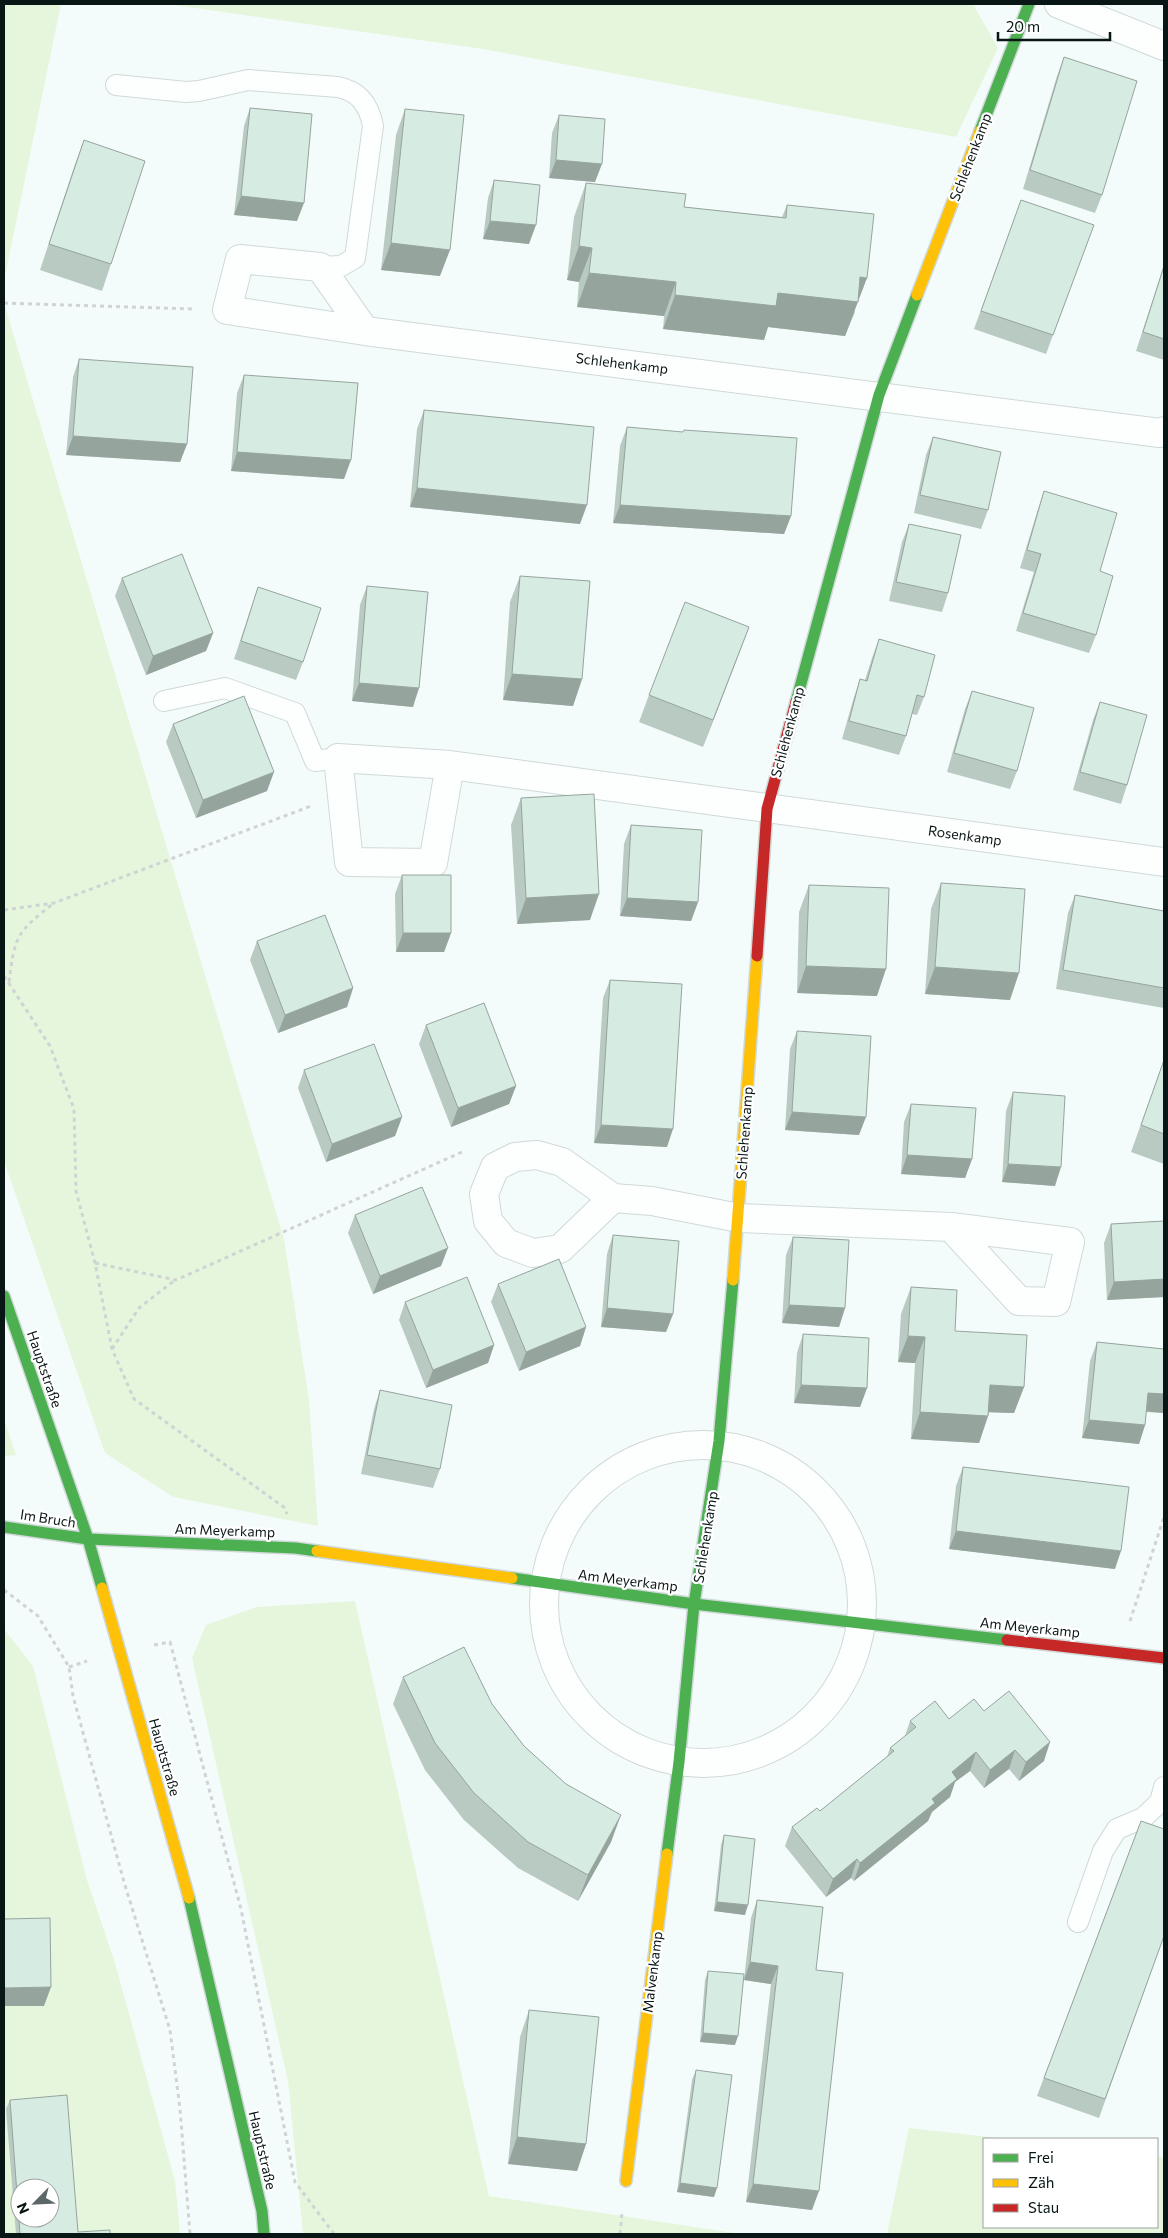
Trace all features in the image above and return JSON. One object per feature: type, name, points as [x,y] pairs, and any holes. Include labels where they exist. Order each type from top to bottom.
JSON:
[{"type":"street","name":"Schlehenkamp","points":[[694,1604],[719,1441],[739,1218],[766,809],[879,395],[1029,4]]},
{"type":"street","points":[[1059,4],[1164,46]]},
{"type":"street","points":[[227,310],[240,259],[320,267],[365,331]]},
{"type":"street","name":"Schlehenkamp","points":[[227,310],[365,331],[879,395],[1163,437]]},
{"type":"street","points":[[450,765],[432,863],[349,862],[338,758],[450,765],[766,809]]},
{"type":"street","name":"Rosenkamp","points":[[766,809],[1164,862]]},
{"type":"street","points":[[613,1198],[560,1249],[533,1253],[506,1243],[488,1222],[484,1194],[494,1167],[515,1157],[537,1155],[562,1162],[613,1198],[652,1201],[739,1218],[951,1227]]},
{"type":"street","name":"Hauptstraße","points":[[4,1296],[88,1539],[193,1911],[262,2211],[264,2234]]},
{"type":"street","points":[[719,1441],[798,1472],[854,1540],[862,1623],[850,1678],[819,1718],[752,1754],[718,1762],[679,1762],[642,1754],[607,1734],[566,1690],[557,1669],[540,1583],[564,1520],[586,1498],[636,1456],[719,1441]]},
{"type":"street","name":"Im Bruch","points":[[4,1527],[88,1539]]},
{"type":"street","name":"Am Meyerkamp","points":[[88,1539],[295,1548],[694,1604],[1164,1658]]},
{"type":"street","name":"Malvenkamp","points":[[626,2181],[679,1762],[694,1604]]},
{"type":"lane","points":[[116,85],[199,91],[248,80],[338,87],[351,90],[359,96],[371,113],[373,126],[355,258],[341,266],[320,267]]},
{"type":"lane","points":[[164,701],[225,688],[295,713],[315,761],[338,758]]},
{"type":"lane","points":[[1078,1922],[1103,1851],[1117,1829],[1143,1818],[1160,1802],[1164,1787]]},
{"type":"path","points":[[4,303],[227,310]]},
{"type":"path","points":[[4,910],[54,903],[342,794]]},
{"type":"path","points":[[8,983],[17,937],[26,925],[54,903]]},
{"type":"path","points":[[4,976],[50,1046],[74,1108],[76,1191],[96,1263],[112,1349],[134,1399],[285,1508],[295,1548]]},
{"type":"path","points":[[112,1349],[139,1308],[176,1280],[462,1152],[465,1161]]},
{"type":"path","points":[[96,1263],[176,1280]]},
{"type":"path","points":[[1120,1652],[1164,1517]]},
{"type":"path","points":[[4,1590],[38,1616],[69,1667],[73,1696],[124,1882],[170,2030],[180,2109],[190,2234]]},
{"type":"path","points":[[170,1642],[241,1909],[295,2182],[334,2234]]},
{"type":"green space","points":[[4,4],[61,4],[4,281]]},
{"type":"green space","points":[[167,4],[973,4],[998,48],[956,137],[483,49]]},
{"type":"green space","points":[[4,303],[284,1239],[309,1400],[318,1526],[173,1497],[105,1453],[4,1161]]},
{"type":"green space","points":[[4,1419],[16,1455],[4,1456]]},
{"type":"green space","points":[[355,1601],[489,2196],[741,2234],[303,2234],[288,2081],[192,1658],[206,1625],[257,1607]]},
{"type":"green space","points":[[4,1629],[33,1666],[87,1880],[115,1963],[175,2181],[180,2234],[4,2234]]},
{"type":"green space","points":[[909,2128],[998,2138],[983,2138],[983,2228],[1158,2228],[1158,2157],[1164,2157],[1164,2234],[887,2234]]},
{"type":"building","points":[[1064,57],[1137,81],[1102,195],[1030,170]]},
{"type":"building","points":[[250,108],[312,114],[304,203],[241,196]]},
{"type":"building","points":[[405,109],[464,115],[450,250],[391,243]]},
{"type":"building","points":[[559,115],[605,119],[602,164],[556,160]]},
{"type":"building","points":[[84,140],[145,161],[111,264],[49,244]]},
{"type":"building","points":[[494,180],[540,185],[536,225],[490,221]]},
{"type":"building","points":[[586,183],[686,194],[684,207],[786,218],[787,205],[874,214],[867,278],[860,277],[858,302],[778,293],[776,306],[675,295],[676,282],[589,273],[592,248],[579,246]]},
{"type":"building","points":[[1021,200],[1094,225],[1053,335],[981,311]]},
{"type":"building","points":[[1164,266],[1164,339],[1143,332]]},
{"type":"building","points":[[79,359],[193,367],[187,444],[73,436]]},
{"type":"building","points":[[244,375],[358,383],[351,460],[237,452]]},
{"type":"building","points":[[424,410],[594,427],[587,505],[417,488]]},
{"type":"building","points":[[627,427],[797,438],[791,516],[620,505]]},
{"type":"building","points":[[933,437],[1001,452],[988,510],[920,495]]},
{"type":"building","points":[[1044,491],[1117,513],[1100,571],[1113,576],[1096,635],[1023,613],[1041,554],[1027,550]]},
{"type":"building","points":[[909,524],[961,535],[948,593],[896,582]]},
{"type":"building","points":[[182,554],[213,633],[153,656],[122,578]]},
{"type":"building","points":[[520,576],[590,581],[582,679],[512,674]]},
{"type":"building","points":[[367,586],[428,592],[419,688],[359,683]]},
{"type":"building","points":[[258,587],[321,608],[303,662],[241,641]]},
{"type":"building","points":[[685,602],[749,627],[713,720],[649,695]]},
{"type":"building","points":[[879,639],[935,655],[924,697],[917,695],[906,736],[849,721],[860,679],[867,681]]},
{"type":"building","points":[[972,691],[1034,708],[1017,771],[954,753]]},
{"type":"building","points":[[244,696],[274,772],[203,800],[173,724]]},
{"type":"building","points":[[1100,702],[1147,715],[1127,785],[1080,772]]},
{"type":"building","points":[[594,794],[599,894],[526,898],[521,798]]},
{"type":"building","points":[[631,825],[702,830],[698,902],[627,898]]},
{"type":"building","points":[[402,875],[451,875],[451,933],[403,933]]},
{"type":"building","points":[[941,883],[1025,889],[1019,973],[935,967]]},
{"type":"building","points":[[809,885],[889,888],[886,969],[806,966]]},
{"type":"building","points":[[1075,895],[1164,911],[1164,988],[1063,970]]},
{"type":"building","points":[[325,915],[353,988],[285,1015],[257,941]]},
{"type":"building","points":[[610,980],[682,984],[673,1129],[601,1125]]},
{"type":"building","points":[[484,1003],[516,1086],[458,1108],[426,1025]]},
{"type":"building","points":[[797,1031],[871,1036],[866,1117],[792,1112]]},
{"type":"building","points":[[374,1044],[402,1117],[332,1144],[304,1070]]},
{"type":"building","points":[[1164,1060],[1164,1134],[1141,1125]]},
{"type":"building","points":[[1013,1092],[1065,1096],[1061,1167],[1008,1164]]},
{"type":"building","points":[[911,1104],[976,1108],[972,1159],[907,1155]]},
{"type":"building","points":[[422,1187],[448,1248],[380,1276],[355,1215]]},
{"type":"building","points":[[1164,1221],[1164,1279],[1114,1282],[1111,1224]]},
{"type":"building","points":[[613,1235],[679,1241],[673,1314],[607,1308]]},
{"type":"building","points":[[793,1237],[849,1240],[845,1308],[789,1305]]},
{"type":"building","points":[[559,1259],[586,1327],[526,1352],[498,1284]]},
{"type":"building","points":[[467,1277],[494,1345],[433,1370],[405,1302]]},
{"type":"building","points":[[911,1287],[957,1290],[955,1331],[1027,1335],[1024,1387],[990,1385],[988,1416],[920,1412],[925,1337],[908,1336]]},
{"type":"building","points":[[803,1334],[869,1338],[867,1388],[801,1385]]},
{"type":"building","points":[[1097,1342],[1164,1349],[1164,1394],[1148,1393],[1145,1425],[1089,1420]]},
{"type":"building","points":[[380,1390],[452,1405],[440,1469],[367,1455]]},
{"type":"building","points":[[963,1467],[1129,1487],[1121,1551],[956,1531]]},
{"type":"building","points":[[464,1647],[492,1704],[524,1746],[566,1784],[621,1815],[588,1875],[528,1842],[474,1793],[435,1743],[403,1677]]},
{"type":"building","points":[[1009,1691],[1050,1742],[1026,1762],[1015,1750],[990,1770],[976,1752],[952,1772],[957,1779],[932,1799],[935,1803],[860,1863],[857,1859],[833,1879],[792,1827],[817,1808],[820,1811],[894,1751],[890,1748],[916,1727],[910,1721],[935,1701],[949,1719],[974,1699],[984,1711]]},
{"type":"building","points":[[1141,1821],[1164,1829],[1164,1936],[1105,2099],[1044,2078]]},
{"type":"building","points":[[724,1835],[755,1839],[748,1905],[717,1902]]},
{"type":"building","points":[[757,1900],[823,1907],[816,1970],[843,1973],[819,2191],[753,2184],[778,1966],[750,1962]]},
{"type":"building","points":[[50,1918],[51,1987],[4,1988],[4,1919]]},
{"type":"building","points":[[708,1971],[744,1974],[738,2036],[703,2033]]},
{"type":"building","points":[[529,2010],[599,2017],[586,2144],[517,2137]]},
{"type":"building","points":[[696,2070],[732,2075],[717,2188],[680,2183]]},
{"type":"building","points":[[67,2095],[78,2232],[110,2230],[110,2234],[20,2234],[20,2228],[60,2228],[60,2178],[16,2178],[10,2100]]},
{"type":"traffic: fast","points":[[980,131],[1029,4]]},
{"type":"traffic: fast","points":[[796,702],[879,395],[917,295]]},
{"type":"traffic: fast","points":[[667,1854],[679,1762],[694,1604],[719,1441],[733,1280]]},
{"type":"traffic: fast","points":[[4,1296],[88,1539],[102,1588]]},
{"type":"traffic: fast","points":[[4,1527],[88,1539],[295,1548],[317,1551]]},
{"type":"traffic: fast","points":[[512,1578],[694,1604],[1007,1640]]},
{"type":"traffic: fast","points":[[189,1898],[262,2211],[264,2234]]},
{"type":"traffic: slow","points":[[917,295],[980,131]]},
{"type":"traffic: slow","points":[[733,1280],[757,956]]},
{"type":"traffic: slow","points":[[317,1551],[512,1578]]},
{"type":"traffic: slow","points":[[102,1588],[189,1898]]},
{"type":"traffic: slow","points":[[626,2181],[667,1854]]},
{"type":"traffic: jam","points":[[757,956],[767,809],[796,702]]},
{"type":"traffic: jam","points":[[1007,1640],[1164,1658]]}]
